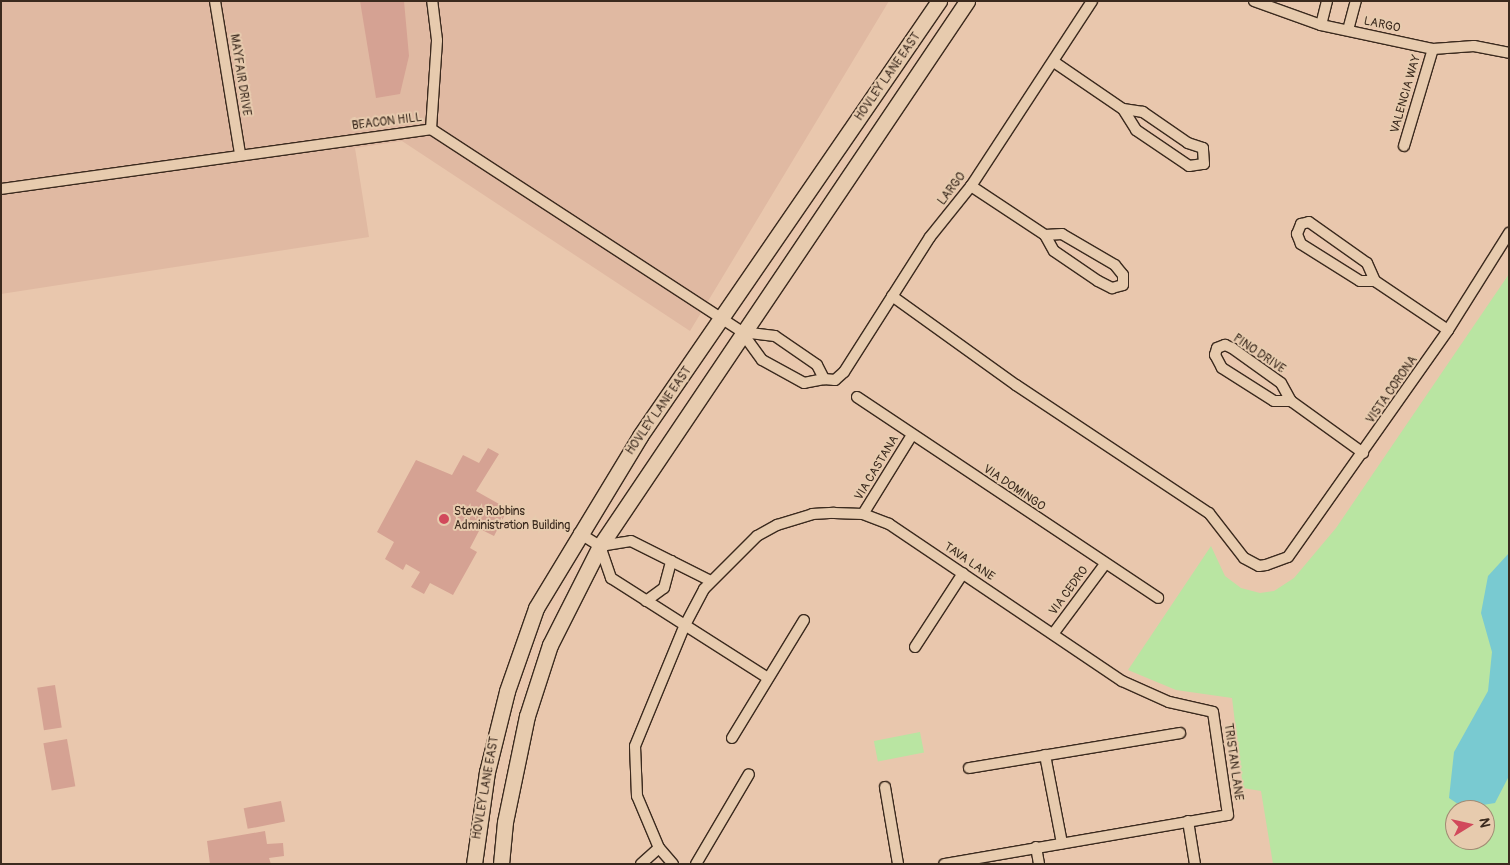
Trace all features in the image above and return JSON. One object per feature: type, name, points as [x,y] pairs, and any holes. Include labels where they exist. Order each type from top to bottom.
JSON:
[{"type":"main road","name":"HOVLEY LANE EAST","points":[[474,864],[487,772],[506,691],[536,608],[579,533],[640,436],[724,318],[939,1]]},
{"type":"main road","name":"HOVLEY LANE EAST","points":[[501,864],[505,822],[527,716],[550,645],[600,546],[742,332],[967,1]]},
{"type":"street","name":"MAYFAIR DRIVE","points":[[215,1],[240,154]]},
{"type":"street","points":[[431,129],[436,40],[432,1]]},
{"type":"street","name":"LARGO","points":[[724,318],[742,332],[762,360],[804,383],[824,379],[835,380],[844,372],[930,237],[971,186],[1054,62],[1092,1]]},
{"type":"street","name":"LARGO","points":[[1254,1],[1321,24],[1432,49],[1474,46],[1509,53]]},
{"type":"street","points":[[1321,24],[1327,1]]},
{"type":"street","points":[[1348,30],[1356,1]]},
{"type":"street","name":"VALENCIA WAY","points":[[1404,146],[1432,49]]},
{"type":"street","points":[[1054,62],[1124,110],[1136,130],[1190,166],[1204,164],[1203,148],[1188,143],[1143,112],[1124,110]]},
{"type":"street","name":"BEACON HILL","points":[[1,189],[240,154],[431,129],[724,318]]},
{"type":"street","points":[[971,186],[1045,235],[1054,251],[1098,281],[1112,288],[1122,285],[1123,275],[1115,265],[1062,234],[1045,235]]},
{"type":"street","points":[[1375,281],[1360,282],[1301,244],[1297,234],[1300,224],[1309,222],[1367,263],[1375,281],[1448,330]]},
{"type":"street","name":"VISTA CORONA","points":[[892,296],[1016,385],[1208,513],[1244,558],[1259,566],[1288,557],[1363,454],[1448,330],[1509,233]]},
{"type":"street","points":[[742,332],[775,336],[817,365],[824,379]]},
{"type":"street","name":"PINO DRIVE","points":[[1291,401],[1274,401],[1222,368],[1214,356],[1217,348],[1225,345],[1232,348],[1281,383],[1291,401],[1363,454]]},
{"type":"street","name":"VIA DOMINGO","points":[[857,397],[1158,598]]},
{"type":"street","name":"VIA CASTANA","points":[[863,514],[912,435]]},
{"type":"street","name":"TAVA LANE","points":[[673,864],[659,848],[637,796],[635,746],[684,626],[711,581],[756,536],[777,525],[812,514],[863,514],[889,524],[1148,695],[1213,712]]},
{"type":"street","points":[[579,533],[600,546],[611,578],[768,678]]},
{"type":"street","points":[[600,546],[631,541],[711,581]]},
{"type":"street","points":[[646,601],[664,588],[672,562]]},
{"type":"street","name":"VIA CEDRO","points":[[1053,634],[1105,564]]},
{"type":"street","points":[[914,646],[963,573]]},
{"type":"street","points":[[732,738],[804,620]]},
{"type":"street","name":"TRISTAN LANE","points":[[1188,821],[1228,815],[1213,712]]},
{"type":"street","points":[[969,768],[1180,733]]},
{"type":"street","points":[[1045,755],[1062,843]]},
{"type":"street","points":[[696,864],[749,774]]},
{"type":"street","points":[[885,787],[898,864]]},
{"type":"street","points":[[944,864],[1188,821],[1195,864]]},
{"type":"street","points":[[1036,847],[1039,864]]},
{"type":"street","points":[[641,864],[659,848]]},
{"type":"shaded area","points":[[1,1],[889,1],[690,331],[402,141],[355,148],[369,237],[1,294]]},
{"type":"green space","points":[[1509,274],[1509,864],[1273,864],[1261,791],[1243,788],[1232,698],[1176,690],[1128,670],[1211,546],[1225,576],[1241,588],[1260,593],[1274,591],[1294,578],[1336,528]]},
{"type":"green space","points":[[920,732],[924,753],[878,762],[874,741]]},
{"type":"water","points":[[1509,553],[1509,776],[1495,803],[1495,800],[1452,800],[1449,798],[1454,752],[1488,691],[1492,652],[1481,613],[1488,576]]},
{"type":"building","points":[[360,1],[404,1],[409,56],[400,94],[376,98]]},
{"type":"building","name":"Steve Robbins Administration Building","points":[[488,448],[499,454],[476,491],[508,509],[494,536],[480,529],[470,548],[477,552],[453,595],[430,583],[424,594],[411,587],[420,572],[406,564],[403,570],[385,559],[394,542],[377,532],[416,460],[452,475],[463,455],[479,463]]},
{"type":"building","points":[[55,685],[62,727],[44,730],[37,688]]},
{"type":"building","points":[[67,739],[75,786],[52,790],[43,743]]},
{"type":"building","points":[[281,801],[285,822],[248,829],[244,808]]},
{"type":"building","points":[[265,831],[267,844],[283,843],[284,856],[269,858],[271,864],[210,864],[207,841]]},
{"type":"place","name":"Steve Robbins Administration Building","points":[[444,519]]}]
